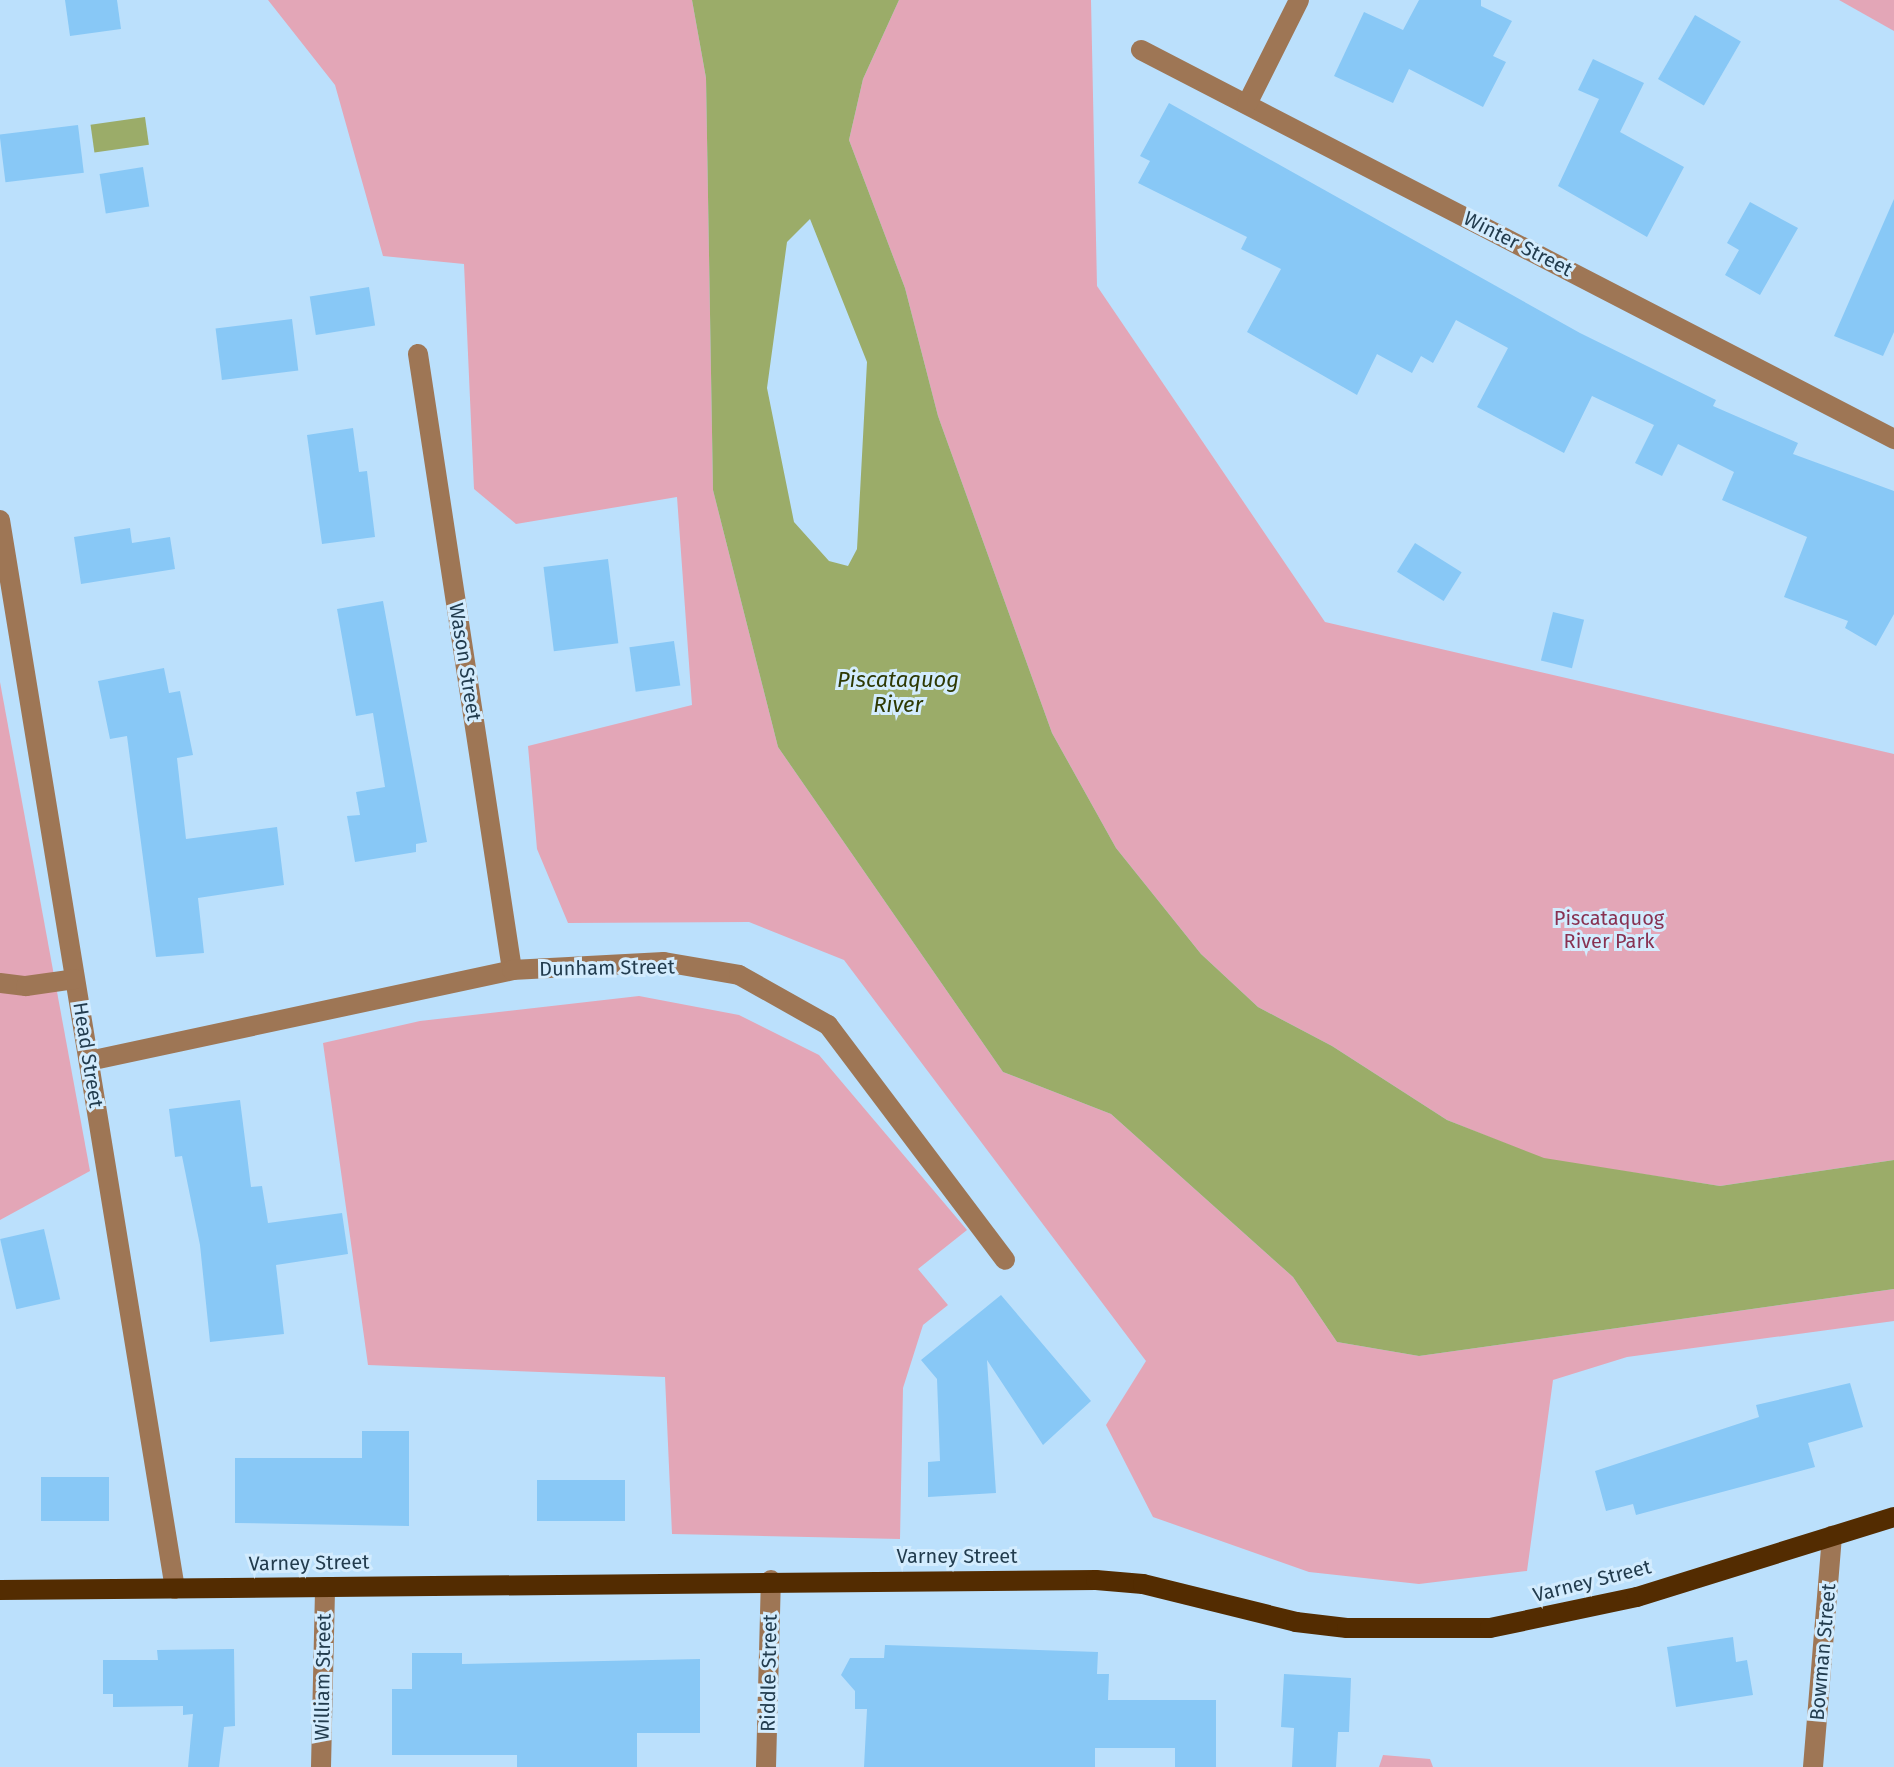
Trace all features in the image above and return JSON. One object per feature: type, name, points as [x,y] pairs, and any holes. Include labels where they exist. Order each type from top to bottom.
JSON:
[{"type":"main road","name":"Varney Street","points":[[0,1590],[771,1580],[1096,1580],[1143,1584],[1296,1622],[1347,1628],[1490,1628],[1637,1597],[1894,1517]]},
{"type":"street","points":[[1247,104],[1299,0]]},
{"type":"street","name":"Winter Street","points":[[1141,50],[1894,439]]},
{"type":"street","name":"Wason Street","points":[[418,354],[512,970]]},
{"type":"street","name":"Head Street","points":[[0,520],[4,576],[89,1061],[175,1589]]},
{"type":"street","name":"Dunham Street","points":[[89,1061],[512,970],[664,962],[739,975],[828,1025],[1005,1260]]},
{"type":"street","points":[[0,983],[75,979]]},
{"type":"street","name":"Bowman Street","points":[[1813,1767],[1832,1536]]},
{"type":"street","name":"Riddle Street","points":[[766,1767],[771,1580]]},
{"type":"street","name":"William Street","points":[[321,1767],[325,1587]]},
{"type":"green space","points":[[268,0],[692,0],[706,78],[713,490],[778,747],[1003,1072],[1111,1114],[1293,1277],[1337,1342],[1419,1356],[1894,1289],[1894,1321],[1627,1357],[1553,1380],[1527,1571],[1419,1584],[1309,1572],[1153,1517],[1106,1425],[1146,1361],[844,960],[749,922],[568,923],[537,849],[528,746],[692,705],[677,497],[516,524],[474,489],[464,264],[383,256],[335,85]]},
{"type":"green space","name":"Piscataquog River Park","points":[[899,0],[1091,0],[1097,286],[1325,622],[1894,754],[1894,1160],[1720,1186],[1544,1159],[1447,1120],[1332,1046],[1258,1007],[1201,954],[1116,848],[1052,733],[938,416],[905,288],[849,140],[863,79]]},
{"type":"green space","points":[[1839,0],[1894,0],[1894,31]]},
{"type":"green space","points":[[0,682],[90,1171],[0,1220]]},
{"type":"green space","points":[[639,996],[739,1015],[819,1055],[967,1230],[918,1269],[948,1305],[923,1325],[903,1388],[900,1539],[672,1534],[665,1377],[368,1365],[323,1043],[420,1021]]},
{"type":"green space","points":[[1383,1755],[1430,1759],[1433,1767],[1379,1767]]},
{"type":"water","name":"Piscataquog River","points":[[692,0],[899,0],[863,79],[849,140],[905,288],[938,416],[1052,733],[1116,848],[1201,954],[1258,1007],[1332,1046],[1447,1120],[1544,1158],[1720,1186],[1894,1160],[1894,1289],[1419,1356],[1337,1342],[1293,1277],[1111,1114],[1003,1072],[778,747],[713,490],[706,78]],"holes":[[[810,219],[867,362],[857,549],[848,566],[829,561],[794,522],[767,388],[787,242]]]},
{"type":"water","points":[[145,117],[149,145],[94,152],[91,125]]},
{"type":"building","points":[[65,0],[117,0],[121,29],[70,36]]},
{"type":"building","points":[[1419,0],[1481,0],[1481,6],[1512,21],[1493,56],[1506,62],[1483,107],[1409,69],[1393,103],[1334,76],[1364,12],[1403,30]]},
{"type":"building","points":[[1695,15],[1741,42],[1704,106],[1658,79]]},
{"type":"building","points":[[1593,59],[1644,83],[1620,132],[1684,167],[1647,237],[1558,186],[1599,99],[1578,90]]},
{"type":"building","points":[[1169,103],[1580,333],[1716,400],[1713,406],[1798,443],[1793,454],[1894,491],[1894,614],[1876,646],[1845,628],[1848,621],[1784,597],[1807,537],[1722,500],[1734,472],[1678,444],[1662,476],[1635,463],[1654,425],[1592,396],[1564,453],[1477,407],[1508,348],[1456,320],[1433,363],[1421,356],[1412,373],[1377,354],[1357,395],[1247,332],[1281,269],[1241,249],[1247,237],[1138,183],[1150,161],[1140,156]]},
{"type":"building","points":[[78,125],[84,173],[5,182],[0,135]]},
{"type":"building","points":[[143,167],[149,207],[106,213],[100,174]]},
{"type":"building","points":[[1894,199],[1894,332],[1883,356],[1834,336]]},
{"type":"building","points":[[1750,202],[1798,228],[1760,295],[1725,275],[1739,250],[1727,243]]},
{"type":"building","points":[[369,287],[375,326],[316,335],[310,296]]},
{"type":"building","points":[[292,319],[298,371],[222,380],[216,328]]},
{"type":"building","points":[[353,428],[359,472],[367,471],[375,537],[322,544],[307,435]]},
{"type":"building","points":[[130,528],[132,543],[170,537],[175,569],[81,584],[74,537]]},
{"type":"building","points":[[1415,543],[1462,572],[1444,601],[1397,572]]},
{"type":"building","points":[[608,559],[618,643],[554,651],[543,567]]},
{"type":"building","points":[[383,601],[427,842],[416,844],[416,852],[355,862],[347,816],[360,815],[356,792],[385,787],[373,713],[356,716],[337,609]]},
{"type":"building","points":[[1553,612],[1584,620],[1572,668],[1541,661]]},
{"type":"building","points":[[674,641],[680,686],[636,692],[629,647]]},
{"type":"building","points":[[164,668],[169,693],[180,691],[193,755],[177,758],[186,839],[277,827],[284,885],[198,898],[204,953],[156,957],[127,736],[110,739],[98,681]]},
{"type":"building","points":[[240,1100],[251,1187],[262,1186],[268,1223],[342,1213],[348,1254],[276,1265],[284,1334],[210,1342],[200,1245],[182,1156],[175,1157],[169,1109]]},
{"type":"building","points":[[44,1229],[60,1299],[16,1309],[0,1239]]},
{"type":"building","points":[[1001,1295],[1091,1401],[1043,1445],[987,1360],[996,1493],[928,1497],[928,1462],[940,1461],[937,1379],[921,1360]]},
{"type":"building","points":[[1850,1383],[1863,1427],[1808,1443],[1815,1467],[1636,1515],[1633,1504],[1606,1511],[1595,1471],[1759,1417],[1756,1405]]},
{"type":"building","points":[[362,1431],[409,1431],[409,1526],[235,1523],[235,1458],[362,1458]]},
{"type":"building","points":[[41,1477],[109,1477],[109,1521],[41,1521]]},
{"type":"building","points":[[537,1480],[625,1480],[625,1521],[537,1521]]},
{"type":"building","points":[[1733,1637],[1736,1662],[1747,1660],[1753,1695],[1676,1707],[1667,1647]]},
{"type":"building","points":[[885,1645],[1098,1652],[1097,1674],[1109,1674],[1108,1700],[1216,1700],[1216,1767],[1175,1767],[1175,1748],[1095,1748],[1095,1767],[864,1767],[867,1709],[855,1709],[855,1691],[841,1675],[850,1658],[884,1658]]},
{"type":"building","points":[[234,1649],[235,1726],[224,1727],[219,1767],[188,1767],[193,1714],[183,1715],[183,1706],[113,1707],[113,1694],[103,1694],[103,1660],[158,1660],[157,1650]]},
{"type":"building","points":[[412,1653],[462,1653],[462,1664],[700,1659],[700,1733],[637,1733],[637,1767],[517,1767],[517,1755],[392,1755],[392,1689],[412,1689]]},
{"type":"building","points":[[1284,1674],[1351,1678],[1349,1732],[1338,1732],[1336,1767],[1292,1767],[1294,1728],[1281,1727]]}]
